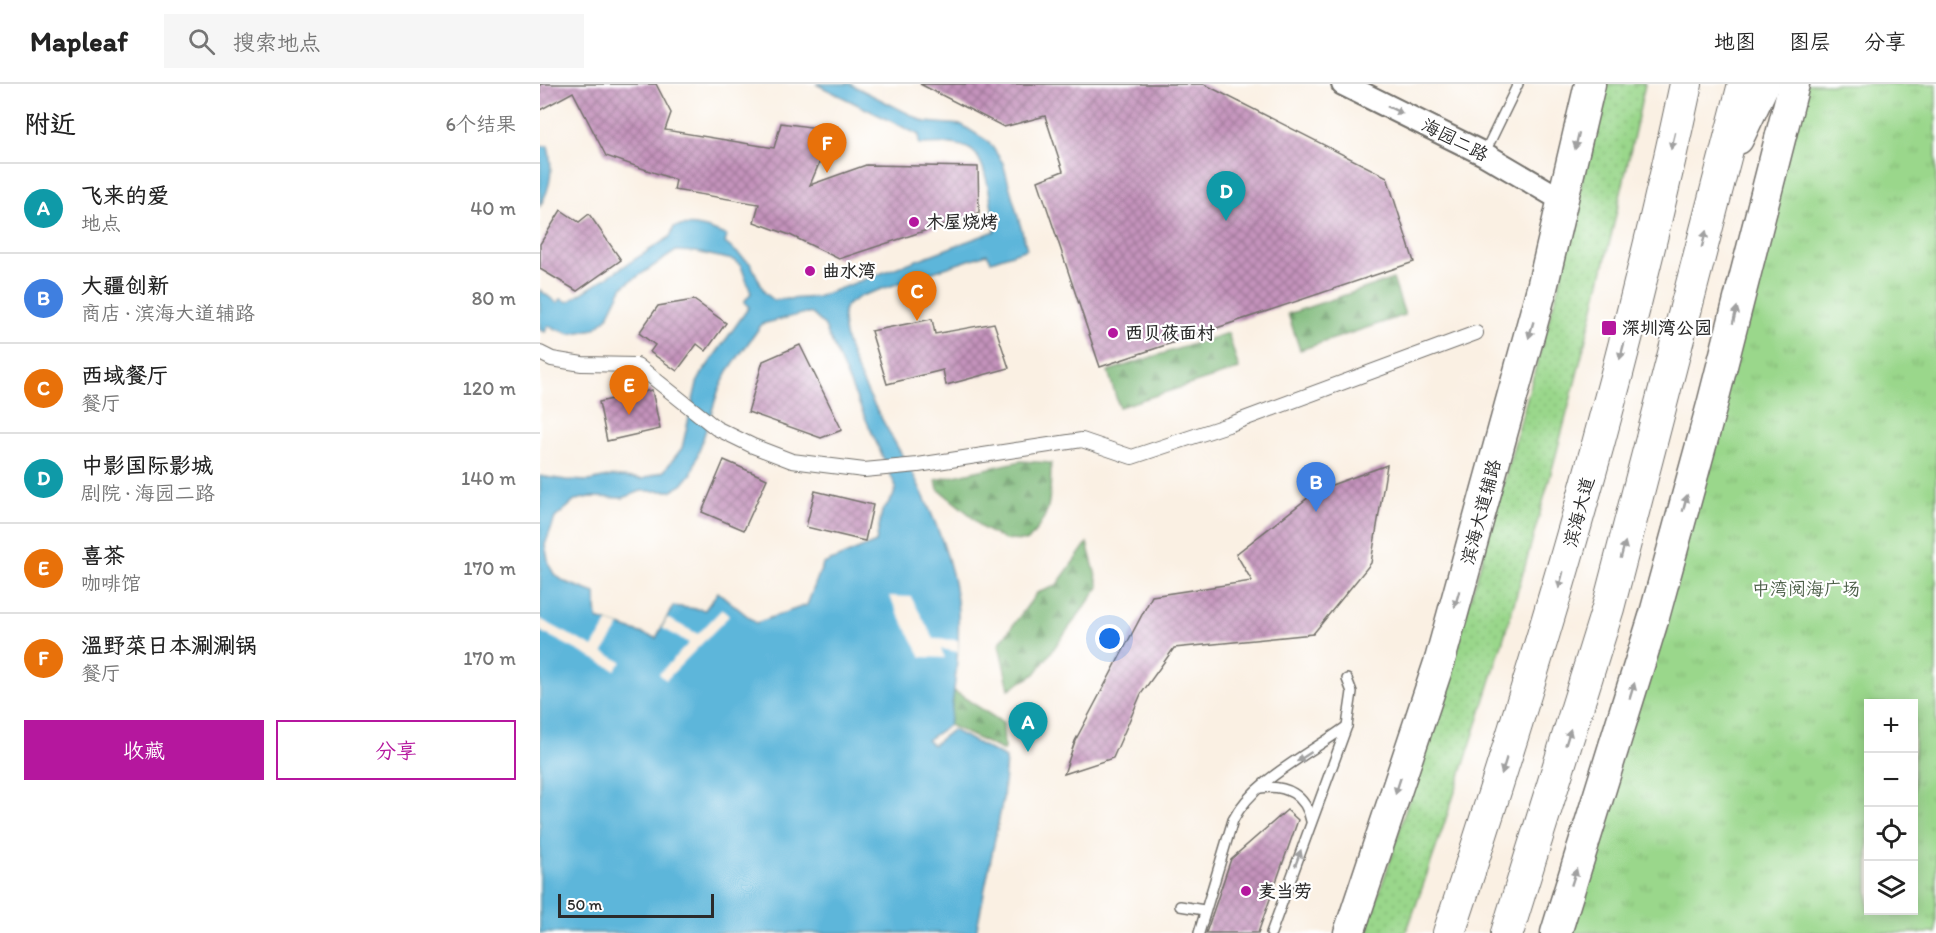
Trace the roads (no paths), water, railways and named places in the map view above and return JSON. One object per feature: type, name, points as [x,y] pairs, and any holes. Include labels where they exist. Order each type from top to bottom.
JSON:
[{"type":"highway","name":"滨海大道","points":[[1449,933],[1559,586],[1624,343],[1686,84]]},
{"type":"highway","points":[[1507,933],[1608,608],[1744,84]]},
{"type":"main road","name":"滨海大道辅路","points":[[1349,933],[1440,660],[1542,288],[1590,84]]},
{"type":"main road","points":[[1719,180],[1764,84]]},
{"type":"main road","points":[[1556,933],[1654,616],[1712,405],[1794,84]]},
{"type":"street","name":"海园二路","points":[[1350,86],[1484,154],[1564,201]]},
{"type":"street","points":[[540,353],[552,359],[582,364],[637,365],[716,428],[753,446],[792,461],[864,470],[918,465],[1082,440],[1132,457],[1476,333]]},
{"type":"lane","points":[[1484,154],[1518,84]]},
{"type":"lane","points":[[1271,933],[1347,726],[1352,692],[1347,679]]},
{"type":"lane","points":[[1199,933],[1204,910],[1239,807],[1257,788],[1347,726]]},
{"type":"lane","points":[[1257,788],[1271,786],[1294,793],[1309,809],[1311,821]]},
{"type":"lane","points":[[1180,906],[1204,910]]},
{"type":"water","points":[[816,84],[850,84],[925,122],[962,125],[989,142],[1003,163],[1027,249],[991,261],[987,254],[861,296],[846,306],[843,322],[847,343],[856,368],[924,497],[944,545],[953,580],[958,612],[958,640],[949,725],[927,740],[933,745],[952,730],[1006,758],[1003,799],[976,933],[540,933],[540,476],[589,481],[612,476],[643,479],[664,471],[682,448],[697,383],[749,307],[744,302],[751,293],[741,266],[733,260],[696,252],[676,251],[623,286],[607,318],[594,329],[570,334],[548,326],[545,332],[540,330],[540,290],[557,303],[561,299],[568,302],[670,237],[674,227],[681,226],[701,227],[727,236],[725,243],[751,264],[765,293],[774,300],[817,297],[995,231],[988,187],[982,164],[977,156],[971,150],[959,145],[919,144],[919,135]],"holes":[[[806,313],[812,314],[824,325],[896,487],[893,497],[882,511],[876,542],[823,564],[807,605],[756,623],[718,592],[705,610],[673,606],[656,638],[597,619],[595,593],[565,582],[554,574],[549,564],[545,545],[555,518],[576,500],[589,497],[623,498],[641,491],[671,491],[682,485],[692,473],[718,392],[728,371],[762,324]]]},
{"type":"water","points":[[540,146],[548,146],[551,169],[547,191],[540,206]]},
{"type":"place","name":"温野菜日本涮涮锅","points":[[827,173]]},
{"type":"place","name":"中影国际影城","points":[[1226,221]]},
{"type":"place","name":"木屋烧烤","points":[[914,222]]},
{"type":"place","name":"曲水湾","points":[[810,271]]},
{"type":"place","name":"西域餐厅","points":[[917,321]]},
{"type":"place","name":"深圳湾公园","points":[[1609,328]]},
{"type":"place","name":"西贝莜面村","points":[[1113,333]]},
{"type":"place","name":"喜茶","points":[[629,415]]},
{"type":"place","name":"大疆创新","points":[[1316,512]]},
{"type":"place","name":"飞来的爱","points":[[1028,752]]},
{"type":"place","name":"麦当劳","points":[[1246,891]]},
{"type":"park label","name":"中湾阅海广场","points":[[1806,589]]}]
